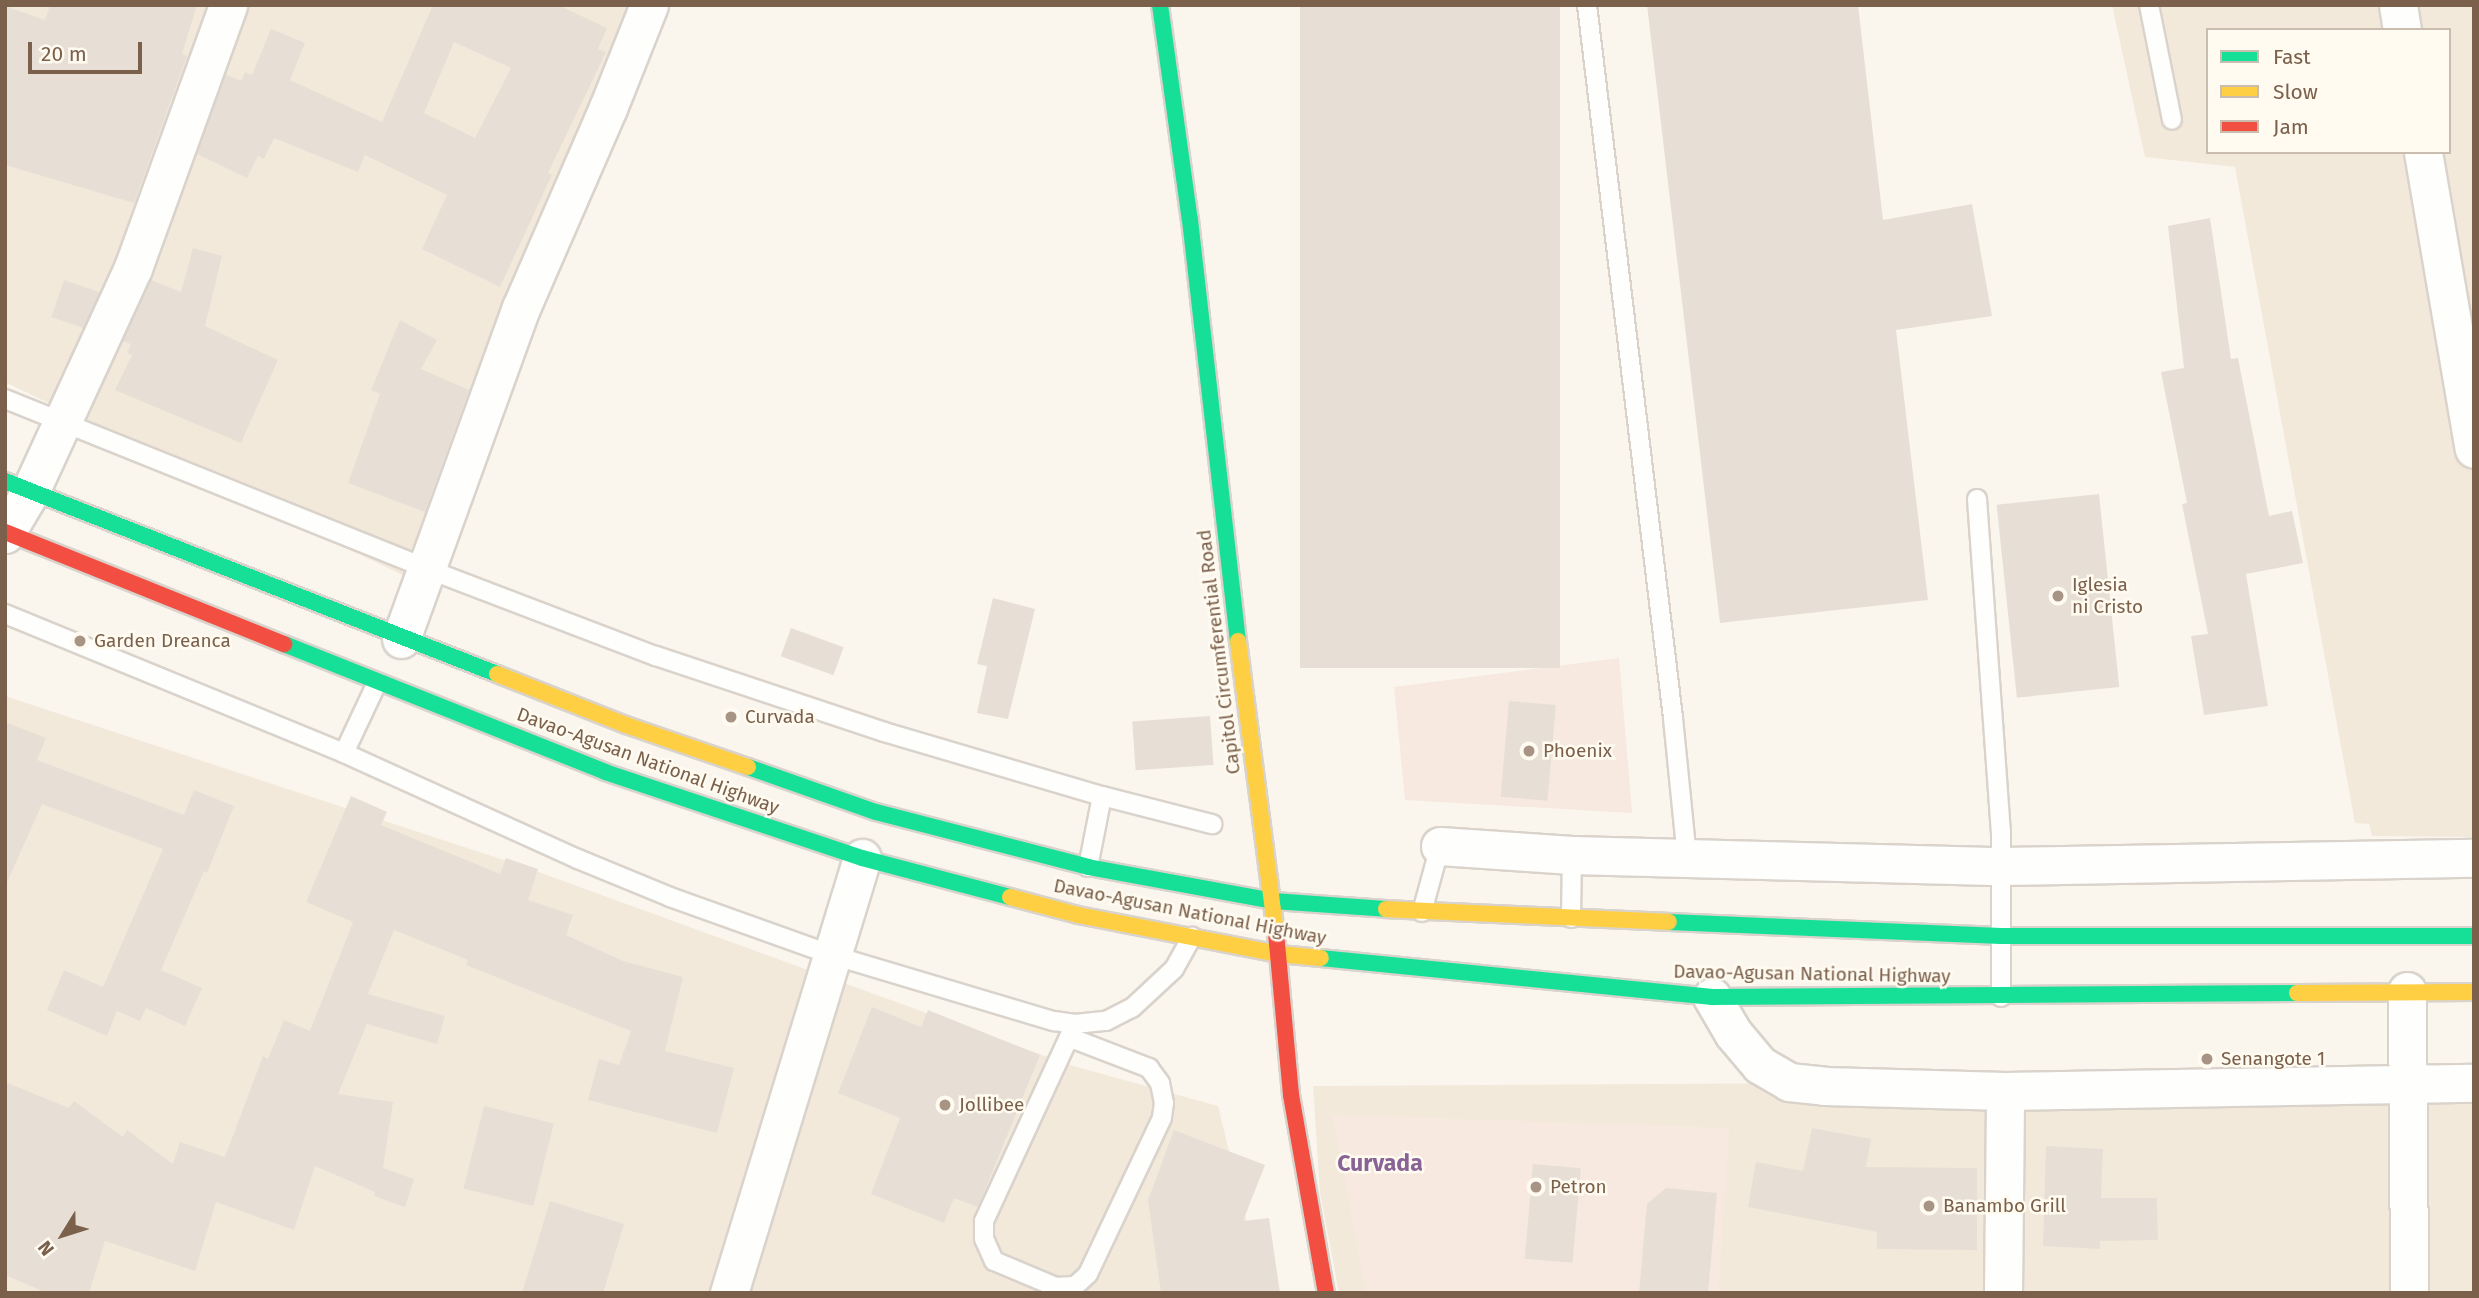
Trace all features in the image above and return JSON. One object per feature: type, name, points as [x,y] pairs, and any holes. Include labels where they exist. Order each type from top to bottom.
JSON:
[{"type":"main road","name":"Capitol Circumferential Road","points":[[1160,5],[1190,220],[1257,802],[1273,901],[1291,1095],[1326,1293]]},
{"type":"main road","name":"Davao-Agusan National Highway","points":[[18,486],[401,639],[626,725],[876,812],[1088,867],[1273,901],[1422,912],[2001,936],[2474,936]]},
{"type":"main road","name":"Davao-Agusan National Highway","points":[[6,533],[606,772],[862,858],[1078,915],[1279,954],[1712,997],[2474,992]]},
{"type":"street","points":[[6,533],[18,486],[60,422],[133,268],[228,5]]},
{"type":"street","points":[[401,639],[522,308],[649,5]]},
{"type":"street","points":[[2398,5],[2402,28]]},
{"type":"street","points":[[2423,154],[2474,449]]},
{"type":"street","points":[[1440,846],[1572,855],[2001,866],[2474,858]]},
{"type":"street","points":[[729,1293],[862,858]]},
{"type":"street","points":[[2406,991],[2409,1293]]},
{"type":"street","points":[[1712,997],[1733,1033],[1760,1065],[1789,1082],[1825,1086],[2005,1091],[2474,1083]]},
{"type":"street","points":[[2003,1293],[2005,1091]]},
{"type":"lane","points":[[1587,5],[1672,705],[1687,858]]},
{"type":"lane","points":[[2149,5],[2172,120]]},
{"type":"lane","points":[[5,399],[425,568],[656,656],[884,732],[1102,796],[1212,824]]},
{"type":"lane","points":[[1977,499],[2001,866],[2001,997]]},
{"type":"lane","points":[[5,614],[344,753],[612,874],[832,955],[1054,1021],[1073,1031],[1149,1068],[1160,1083],[1164,1103],[1162,1118],[1088,1274],[1074,1286],[1056,1287],[994,1261],[984,1239],[984,1221],[1073,1031],[1106,1021],[1132,1008],[1174,969],[1192,937]]},
{"type":"lane","points":[[344,753],[377,683]]},
{"type":"lane","points":[[1088,867],[1102,796]]},
{"type":"lane","points":[[1422,912],[1440,846]]},
{"type":"lane","points":[[1571,918],[1572,855]]},
{"type":"shaded area","points":[[5,5],[667,5],[427,587],[5,382]]},
{"type":"shaded area","points":[[2112,5],[2474,5],[2474,837],[2372,836],[2369,824],[2355,823],[2235,167],[2145,157]]},
{"type":"shaded area","points":[[1619,658],[1632,813],[1405,800],[1394,687]]},
{"type":"shaded area","points":[[5,696],[522,866],[1070,1065],[1218,1106],[1264,1293],[5,1293]]},
{"type":"shaded area","points":[[1985,1082],[2474,1091],[2474,1293],[1339,1293],[1320,1193],[1313,1086]]},
{"type":"shaded area","name":"Petron","points":[[1333,1115],[1729,1128],[1718,1293],[1366,1293]]},
{"type":"building","points":[[50,5],[197,5],[182,54],[187,56],[134,203],[5,165],[5,6],[45,20]]},
{"type":"building","points":[[433,5],[558,5],[607,28],[598,49],[606,52],[548,173],[552,175],[500,287],[422,249],[447,195],[365,155],[358,172],[274,138],[264,159],[258,156],[247,178],[197,154],[225,74],[241,81],[245,72],[252,75],[271,29],[305,43],[290,80],[382,122]],"holes":[[[454,42],[511,68],[475,138],[424,113]]]},
{"type":"building","points":[[1300,5],[1560,5],[1560,668],[1300,668]]},
{"type":"building","points":[[1647,5],[1858,5],[1883,220],[1972,204],[1992,316],[1896,330],[1928,600],[1720,623]]},
{"type":"building","points":[[2210,218],[2231,359],[2238,358],[2269,516],[2292,511],[2303,563],[2246,574],[2268,706],[2204,715],[2191,636],[2208,634],[2182,504],[2187,503],[2161,372],[2184,368],[2168,226]]},
{"type":"building","points":[[193,248],[222,256],[205,326],[278,360],[241,443],[115,390],[132,355],[127,353],[131,344],[122,341],[151,280],[181,292]]},
{"type":"building","points":[[64,280],[99,292],[86,329],[51,317]]},
{"type":"building","points":[[400,320],[437,340],[421,369],[469,390],[425,512],[348,483],[380,394],[371,390]]},
{"type":"building","name":"Iglesia ni Cristo","points":[[2099,494],[2119,687],[2017,698],[1997,505]]},
{"type":"building","points":[[993,598],[1035,609],[1008,719],[977,713],[987,666],[977,664]]},
{"type":"building","points":[[791,628],[844,647],[833,675],[781,656]]},
{"type":"building","name":"Phoenix","points":[[1509,701],[1556,705],[1547,801],[1501,797]]},
{"type":"building","points":[[1210,716],[1213,765],[1136,770],[1132,721]]},
{"type":"building","points":[[5,722],[46,738],[37,760],[184,815],[194,790],[234,806],[207,873],[204,871],[161,970],[202,988],[185,1026],[146,1008],[140,1021],[117,1011],[107,1036],[47,1010],[64,970],[103,987],[163,849],[42,804],[5,887]]},
{"type":"building","points":[[351,796],[387,812],[381,825],[500,874],[506,858],[538,869],[528,900],[573,915],[566,935],[623,961],[683,977],[665,1051],[734,1068],[717,1133],[588,1100],[599,1059],[619,1065],[631,1031],[466,965],[468,960],[394,930],[368,994],[445,1016],[437,1044],[367,1024],[338,1094],[393,1102],[383,1168],[414,1179],[405,1207],[374,1196],[375,1192],[315,1166],[294,1230],[216,1202],[195,1271],[105,1241],[89,1293],[47,1293],[5,1275],[5,1082],[69,1108],[74,1101],[123,1137],[127,1130],[173,1164],[180,1142],[225,1157],[263,1056],[268,1059],[284,1020],[310,1031],[353,922],[306,902]]},
{"type":"building","name":"Jollibee","points":[[872,1007],[921,1027],[928,1010],[1040,1055],[978,1207],[954,1198],[944,1223],[871,1194],[900,1118],[838,1093]]},
{"type":"building","points":[[484,1106],[554,1123],[533,1206],[463,1188]]},
{"type":"building","points":[[1812,1128],[1871,1139],[1866,1167],[1977,1168],[1977,1250],[1877,1249],[1877,1232],[1748,1207],[1756,1162],[1803,1171]]},
{"type":"building","points":[[1174,1130],[1265,1165],[1243,1221],[1269,1218],[1280,1293],[1161,1293],[1148,1200]]},
{"type":"building","points":[[2046,1146],[2103,1149],[2101,1198],[2157,1198],[2158,1240],[2100,1241],[2100,1249],[2043,1246]]},
{"type":"building","points":[[1533,1164],[1581,1168],[1573,1263],[1525,1259]]},
{"type":"building","points":[[1666,1188],[1717,1193],[1708,1293],[1639,1293],[1647,1204]]},
{"type":"building","points":[[550,1201],[624,1224],[603,1293],[522,1293]]},
{"type":"traffic: fast","points":[[1160,5],[1190,220],[1238,641]]},
{"type":"traffic: fast","points":[[5,481],[497,674]]},
{"type":"traffic: fast","points":[[284,644],[605,772],[862,858],[1010,897]]},
{"type":"traffic: fast","points":[[748,767],[876,812],[1088,867],[1273,901],[1386,909]]},
{"type":"traffic: fast","points":[[1669,922],[2001,936],[2474,936]]},
{"type":"traffic: fast","points":[[1321,958],[1712,997],[2297,993]]},
{"type":"traffic: slow","points":[[1238,641],[1276,933]]},
{"type":"traffic: slow","points":[[497,674],[626,725],[748,767]]},
{"type":"traffic: slow","points":[[1010,897],[1078,915],[1279,954],[1321,958]]},
{"type":"traffic: slow","points":[[1386,909],[1669,922]]},
{"type":"traffic: slow","points":[[2297,993],[2474,992]]},
{"type":"traffic: jam","points":[[5,532],[284,644]]},
{"type":"traffic: jam","points":[[1276,933],[1291,1095],[1326,1293]]},
{"type":"place","name":"Iglesia ni Cristo","points":[[2058,596]]},
{"type":"place","name":"Garden Dreanca","points":[[80,641]]},
{"type":"place","name":"Curvada","points":[[731,717]]},
{"type":"place","name":"Phoenix","points":[[1529,751]]},
{"type":"place","name":"Senangote 1","points":[[2207,1059]]},
{"type":"place","name":"Jollibee","points":[[945,1105]]},
{"type":"place","name":"Petron","points":[[1536,1187]]},
{"type":"place","name":"Banambo Grill","points":[[1929,1206]]},
{"type":"district","name":"Curvada","points":[[1380,1163]]}]
